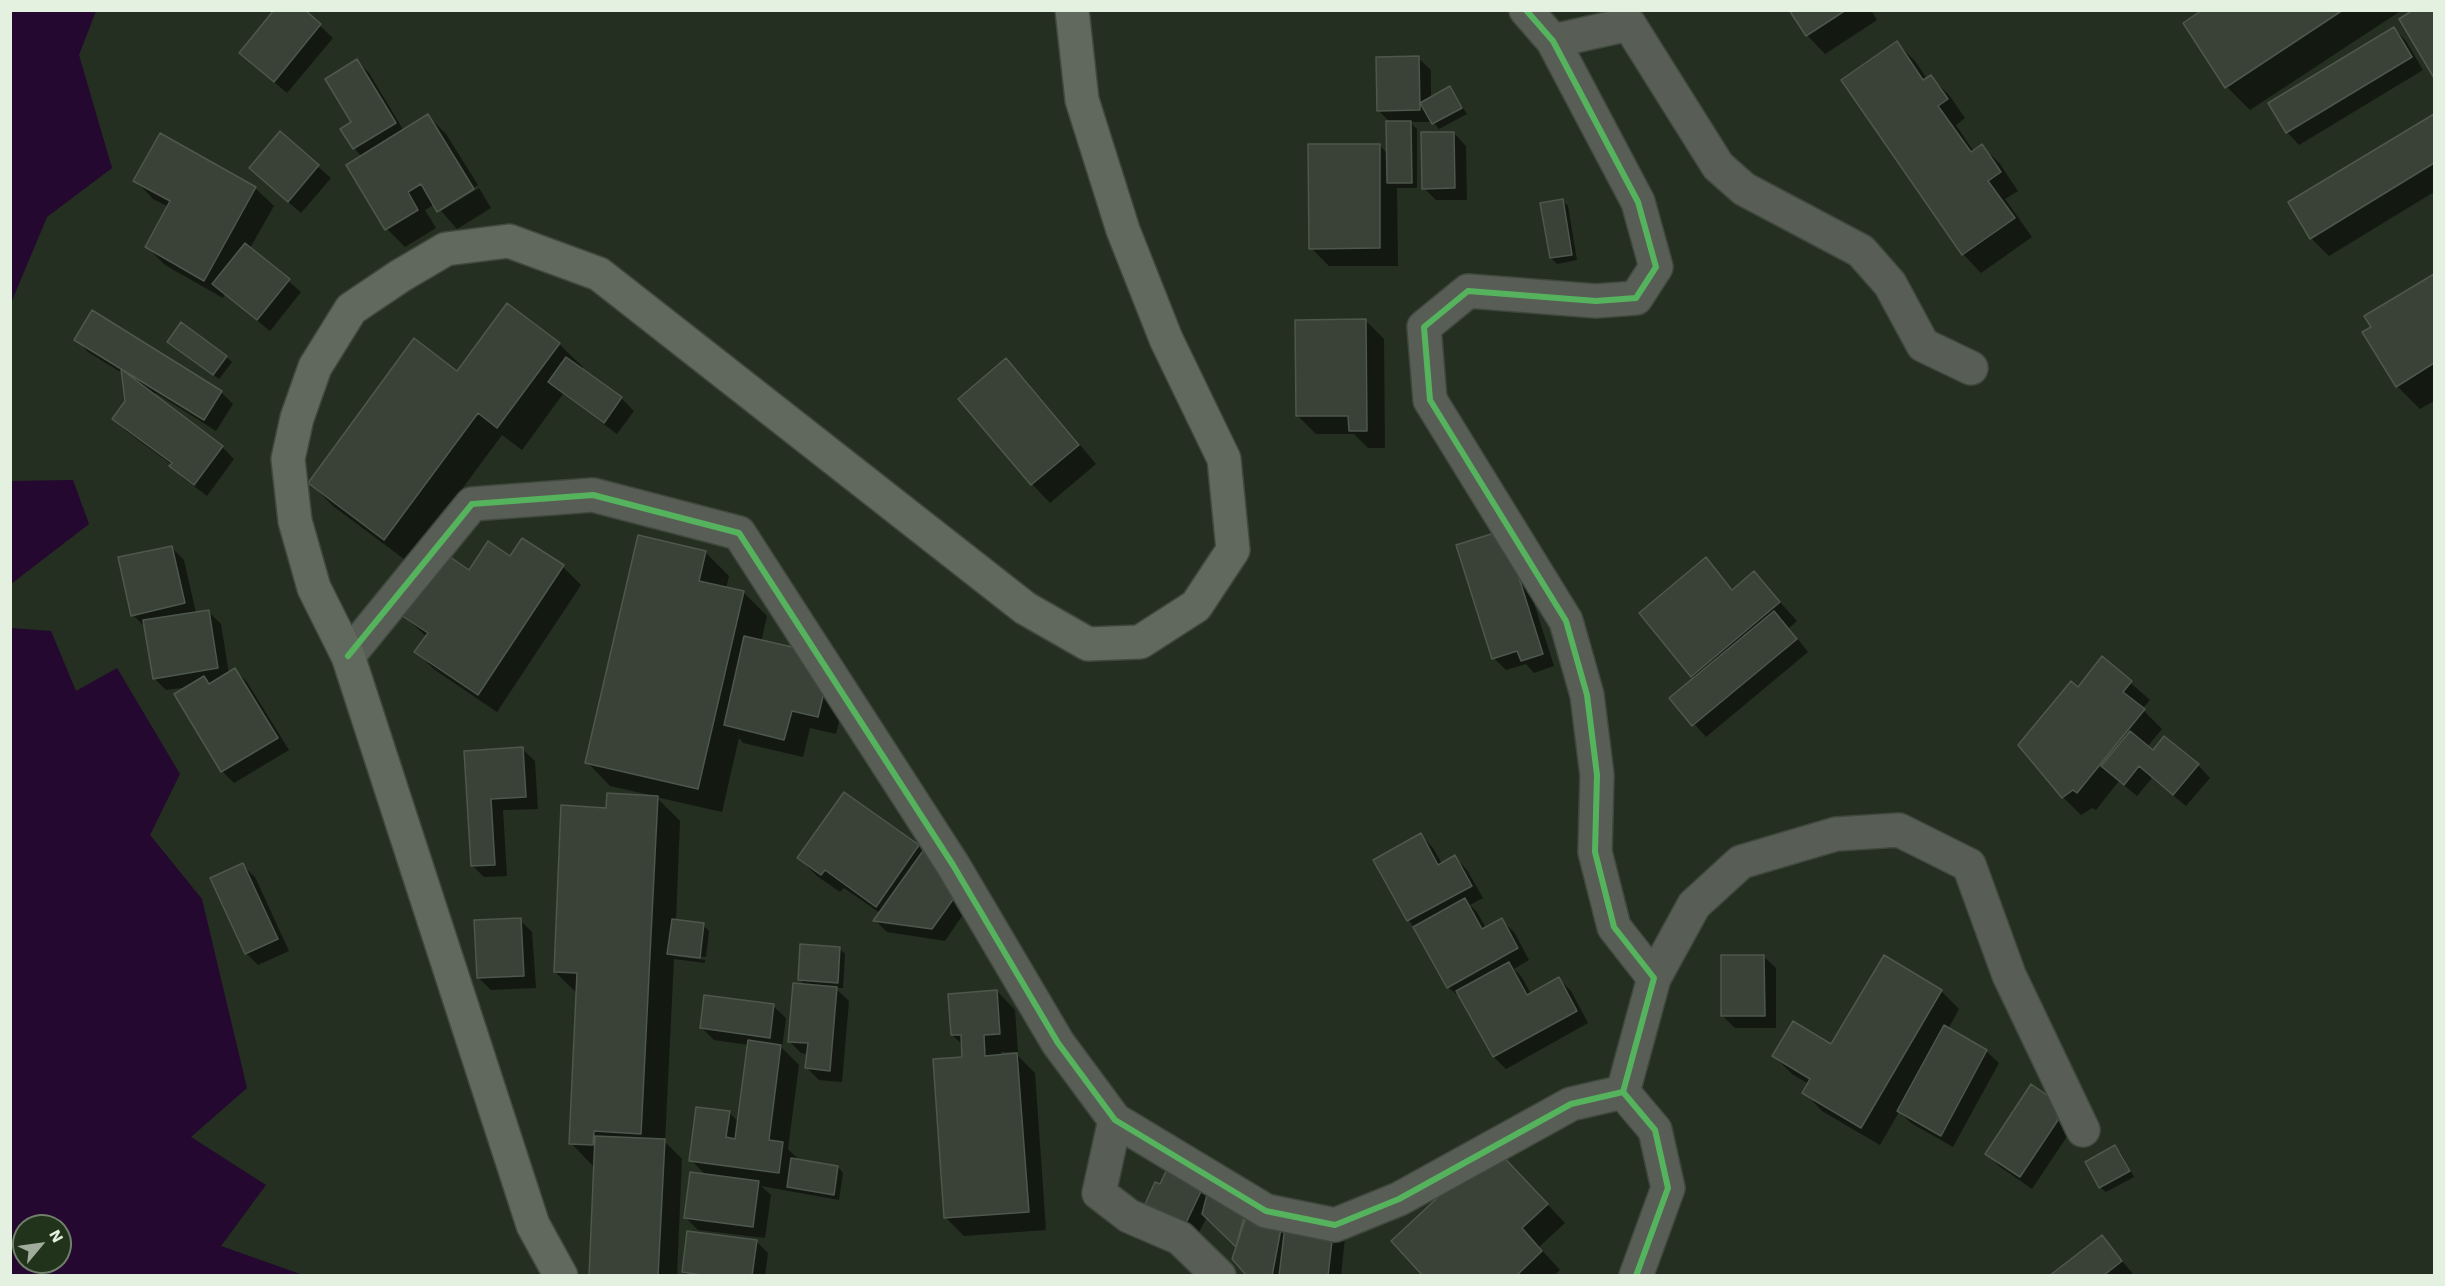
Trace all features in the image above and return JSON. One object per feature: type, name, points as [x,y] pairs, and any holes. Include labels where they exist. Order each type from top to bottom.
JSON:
[{"type":"main road","points":[[561,1275],[533,1225],[348,656],[314,588],[294,510],[288,459],[297,418],[315,367],[351,309],[400,276],[446,249],[509,241],[599,274],[1025,608],[1088,644],[1140,642],[1196,606],[1233,550],[1224,459],[1166,339],[1122,230],[1082,100],[1072,10]]},
{"type":"street","points":[[1526,10],[1553,40],[1638,202],[1656,267],[1636,298],[1596,301],[1468,291],[1424,327],[1430,400],[1566,621],[1587,695],[1597,775],[1595,852],[1614,927],[1653,978]]},
{"type":"street","points":[[1553,40],[1629,24],[1718,166],[1744,189],[1861,251],[1890,284],[1923,345],[1971,368]]},
{"type":"street","points":[[348,656],[472,504],[593,495],[739,533],[953,865],[1058,1043],[1115,1120],[1266,1211],[1335,1226],[1400,1199],[1571,1104],[1623,1092]]},
{"type":"street","points":[[1623,1092],[1653,978],[1694,905],[1740,862],[1836,834],[1899,830],[1969,865],[2009,975],[2084,1130]]},
{"type":"street","points":[[1623,1092],[1656,1130],[1668,1188],[1636,1275]]},
{"type":"street","points":[[1115,1120],[1099,1193],[1129,1216],[1180,1238],[1219,1275]]},
{"type":"shaded area","points":[[11,10],[96,11],[79,55],[112,168],[47,217],[11,303]]},
{"type":"shaded area","points":[[73,480],[89,524],[11,584],[11,481]]},
{"type":"shaded area","points":[[11,628],[51,631],[76,691],[117,668],[180,774],[150,835],[202,899],[247,1088],[191,1137],[266,1185],[221,1246],[303,1275],[11,1275]]},
{"type":"building","points":[[274,10],[305,10],[321,24],[274,82],[239,53]]},
{"type":"building","points":[[1789,10],[1846,10],[1806,36]]},
{"type":"building","points":[[2202,10],[2343,10],[2225,88],[2183,23]]},
{"type":"building","points":[[2413,10],[2434,10],[2434,78],[2399,19]]},
{"type":"building","points":[[2394,27],[2412,57],[2286,133],[2268,103]]},
{"type":"building","points":[[1897,41],[1923,80],[1931,75],[1948,99],[1938,106],[1971,152],[1982,144],[2001,172],[1988,181],[2015,218],[1962,255],[1841,80]]},
{"type":"building","points":[[1419,56],[1420,110],[1377,111],[1376,57]]},
{"type":"building","points":[[357,59],[396,123],[353,149],[340,129],[351,122],[325,79]]},
{"type":"building","points":[[1450,86],[1462,108],[1432,124],[1420,103]]},
{"type":"building","points":[[428,114],[474,189],[437,212],[421,184],[408,192],[418,210],[385,230],[346,165]]},
{"type":"building","points":[[2434,114],[2434,163],[2310,239],[2288,202]]},
{"type":"building","points":[[1386,121],[1411,121],[1412,183],[1387,183]]},
{"type":"building","points":[[280,131],[319,165],[288,202],[249,168]]},
{"type":"building","points":[[1421,132],[1454,132],[1455,188],[1422,189]]},
{"type":"building","points":[[160,133],[256,187],[204,281],[145,247],[170,201],[133,181]]},
{"type":"building","points":[[1308,144],[1380,144],[1380,248],[1309,249]]},
{"type":"building","points":[[1563,199],[1572,255],[1550,258],[1540,203]]},
{"type":"building","points":[[245,243],[290,279],[257,320],[212,284]]},
{"type":"building","points":[[2434,274],[2434,363],[2396,387],[2362,332],[2371,327],[2364,316]]},
{"type":"building","points":[[507,303],[560,343],[497,428],[478,413],[384,540],[308,483],[414,338],[457,371]]},
{"type":"building","points":[[92,310],[222,391],[204,420],[74,340]]},
{"type":"building","points":[[1366,319],[1367,431],[1349,431],[1348,416],[1296,416],[1295,320]]},
{"type":"building","points":[[181,322],[227,356],[213,375],[167,342]]},
{"type":"building","points":[[566,357],[622,397],[604,423],[548,382]]},
{"type":"building","points":[[1006,358],[1079,445],[1031,485],[958,399]]},
{"type":"building","points":[[121,369],[223,446],[194,485],[169,466],[172,463],[112,419],[125,401]]},
{"type":"building","points":[[1504,530],[1543,654],[1521,661],[1517,651],[1492,659],[1456,545]]},
{"type":"building","points":[[638,535],[706,551],[699,581],[744,591],[698,789],[585,763]]},
{"type":"building","points":[[522,538],[564,565],[478,695],[414,652],[428,633],[401,615],[443,552],[469,570],[488,541],[510,556]]},
{"type":"building","points":[[172,546],[185,603],[131,616],[118,557]]},
{"type":"building","points":[[1706,557],[1732,590],[1754,571],[1780,602],[1691,677],[1639,613]]},
{"type":"building","points":[[209,610],[218,668],[153,679],[143,620]]},
{"type":"building","points":[[1774,611],[1797,639],[1692,726],[1669,698]]},
{"type":"building","points":[[744,636],[792,647],[827,680],[818,717],[792,711],[784,740],[724,725]]},
{"type":"building","points":[[2102,656],[2132,681],[2123,692],[2145,709],[2077,793],[2073,790],[2062,798],[2018,745],[2071,681],[2078,687]]},
{"type":"building","points":[[235,668],[278,738],[221,772],[174,694],[204,676],[209,684]]},
{"type":"building","points":[[2130,731],[2153,750],[2164,736],[2199,764],[2173,795],[2139,766],[2124,785],[2101,766]]},
{"type":"building","points":[[523,747],[526,797],[491,799],[495,865],[471,866],[464,751]]},
{"type":"building","points":[[844,792],[919,845],[876,907],[825,870],[821,875],[797,858]]},
{"type":"building","points":[[607,793],[658,796],[641,1134],[594,1131],[593,1145],[569,1144],[577,973],[554,972],[561,805],[606,808]]},
{"type":"building","points":[[1421,833],[1438,865],[1455,855],[1472,886],[1407,921],[1373,860]]},
{"type":"building","points":[[925,848],[959,891],[932,929],[873,921]]},
{"type":"building","points":[[243,863],[278,939],[245,954],[210,878]]},
{"type":"building","points":[[1465,898],[1482,929],[1502,918],[1518,948],[1447,988],[1413,927]]},
{"type":"building","points":[[521,918],[524,976],[477,978],[474,920]]},
{"type":"building","points":[[672,919],[704,923],[700,958],[667,954]]},
{"type":"building","points":[[800,944],[840,947],[838,983],[798,980]]},
{"type":"building","points":[[1721,955],[1764,955],[1765,1016],[1721,1016]]},
{"type":"building","points":[[1884,955],[1942,990],[1861,1128],[1802,1093],[1810,1079],[1772,1056],[1793,1021],[1831,1044]]},
{"type":"building","points":[[1509,962],[1527,995],[1559,977],[1577,1011],[1493,1057],[1456,991]]},
{"type":"building","points":[[793,983],[837,987],[830,1071],[805,1068],[808,1043],[788,1042]]},
{"type":"building","points":[[997,990],[1000,1034],[984,1035],[985,1056],[1017,1053],[1029,1212],[944,1218],[933,1059],[962,1057],[961,1035],[951,1035],[948,994]]},
{"type":"building","points":[[704,995],[774,1004],[770,1038],[700,1028]]},
{"type":"building","points":[[1944,1025],[1987,1050],[1941,1136],[1897,1111]]},
{"type":"building","points":[[748,1040],[781,1045],[769,1140],[783,1142],[779,1173],[689,1161],[696,1107],[730,1111],[726,1137],[735,1139]]},
{"type":"building","points":[[2031,1084],[2054,1100],[2058,1120],[2020,1177],[1985,1154]]},
{"type":"building","points":[[595,1136],[665,1139],[658,1276],[589,1276]]},
{"type":"building","points":[[2115,1145],[2130,1171],[2099,1188],[2085,1162]]},
{"type":"building","points":[[1493,1146],[1548,1204],[1522,1228],[1542,1251],[1516,1276],[1423,1276],[1391,1241]]},
{"type":"building","points":[[791,1158],[838,1166],[834,1195],[787,1187]]},
{"type":"building","points":[[1169,1165],[1205,1183],[1186,1223],[1145,1204],[1155,1182],[1160,1184]]},
{"type":"building","points":[[690,1172],[759,1181],[753,1227],[684,1218]]},
{"type":"building","points":[[1208,1191],[1248,1202],[1236,1247],[1202,1214]]},
{"type":"building","points":[[1251,1202],[1284,1213],[1272,1276],[1247,1276],[1232,1259]]},
{"type":"building","points":[[1287,1209],[1335,1214],[1328,1276],[1279,1276]]},
{"type":"building","points":[[687,1231],[757,1240],[752,1276],[707,1276],[682,1272]]},
{"type":"building","points":[[2102,1235],[2122,1261],[2103,1276],[2049,1276]]},
{"type":"cycle path","points":[[1526,10],[1553,41],[1638,202],[1656,267],[1636,298],[1596,301],[1468,291],[1424,327],[1430,400],[1566,621],[1587,695],[1597,775],[1595,852],[1614,927],[1654,978],[1623,1092]]},
{"type":"cycle path","points":[[348,656],[472,504],[593,495],[739,533],[953,865],[1058,1043],[1115,1120],[1266,1211],[1335,1225],[1399,1199],[1571,1104],[1623,1092],[1655,1130],[1668,1188],[1636,1276]]}]
